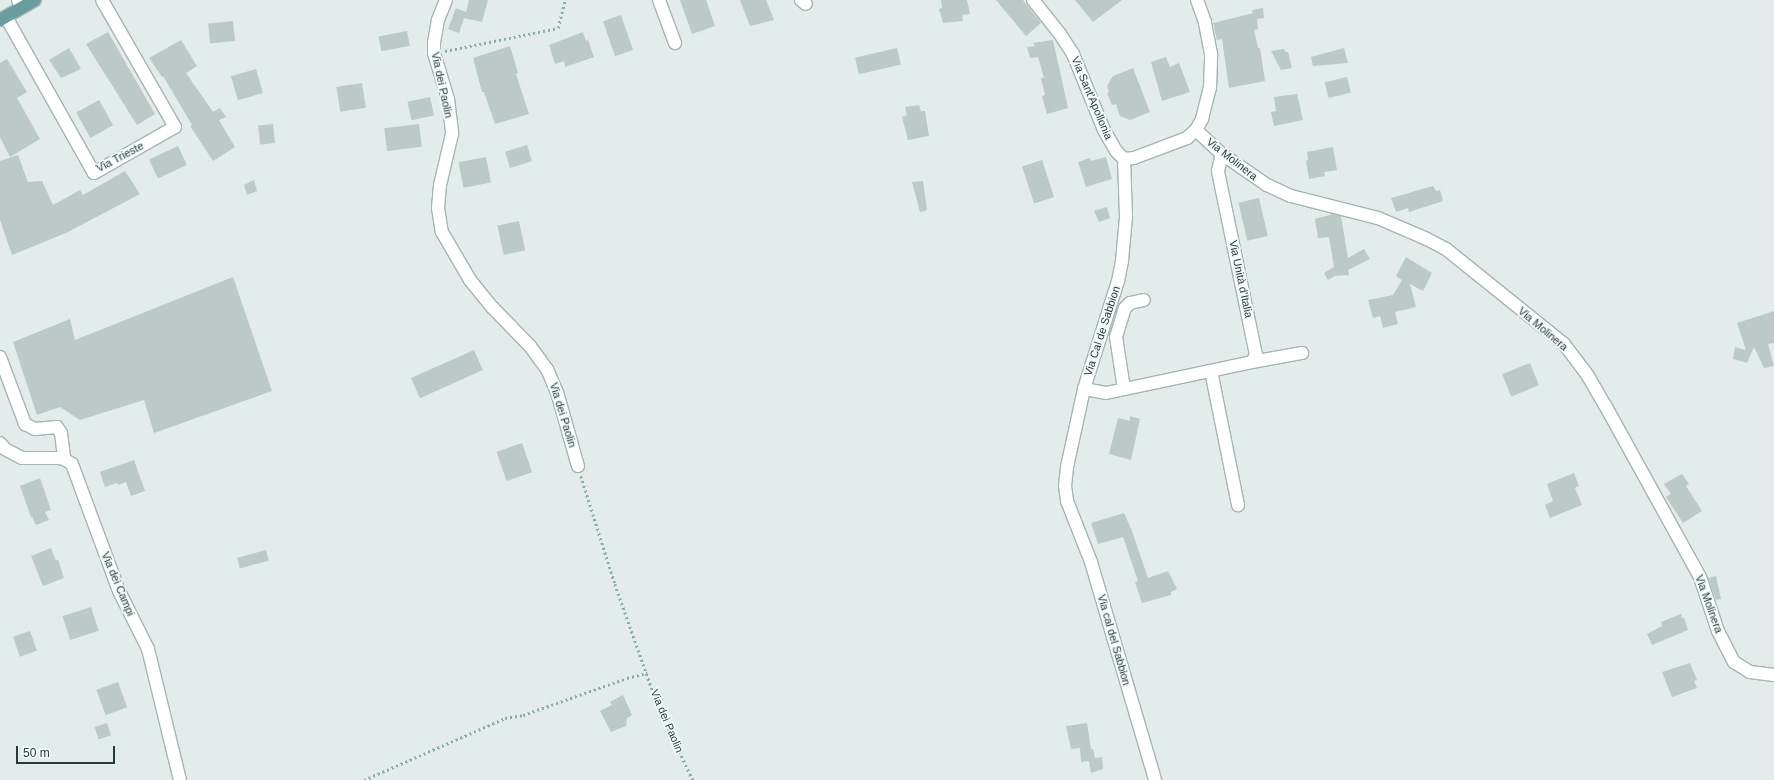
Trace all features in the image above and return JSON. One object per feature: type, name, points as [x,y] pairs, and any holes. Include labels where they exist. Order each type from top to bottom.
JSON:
[{"type":"main road","points":[[3,18],[20,4],[35,0]]},
{"type":"street","name":"Via Trieste","points":[[3,18],[94,173],[175,127],[102,0]]},
{"type":"street","name":"Via dei Paolin","points":[[446,0],[436,30],[434,54],[448,99],[452,134],[440,185],[438,208],[442,232],[470,280],[493,308],[530,346],[547,369],[557,392],[578,466]]},
{"type":"street","points":[[658,0],[676,43]]},
{"type":"street","name":"Via Sant'Apollonia","points":[[1033,0],[1060,34],[1073,54],[1104,130],[1116,151],[1124,159]]},
{"type":"street","points":[[1124,159],[1134,158],[1172,145],[1187,138],[1196,130],[1207,106],[1210,88],[1211,54],[1205,22],[1197,0]]},
{"type":"street","name":"Via Molinera","points":[[1196,130],[1222,154],[1267,185],[1291,196],[1378,218],[1427,239],[1446,250],[1564,344],[1588,376],[1605,405],[1700,577],[1718,631],[1734,662],[1750,672],[1774,675]]},
{"type":"street","name":"Via Unità d'Italia","points":[[1222,154],[1218,172],[1256,355],[1252,362]]},
{"type":"street","name":"Via Cal de Sabbion","points":[[1066,501],[1067,467],[1084,389],[1118,280],[1122,261],[1126,217],[1124,159]]},
{"type":"street","points":[[1124,389],[1116,337],[1124,308],[1130,303],[1144,300]]},
{"type":"street","points":[[1084,389],[1106,393],[1302,353]]},
{"type":"street","points":[[0,357],[25,424],[36,429],[57,427],[61,433],[64,459],[22,458],[5,449],[0,443]]},
{"type":"street","points":[[1211,371],[1238,505]]},
{"type":"street","name":"Via dei Campi","points":[[64,459],[72,464],[119,591],[148,649],[180,780]]},
{"type":"street","name":"Via cal del Sabbion","points":[[1066,501],[1091,562],[1155,780]]},
{"type":"path","points":[[434,54],[558,28],[565,0]]},
{"type":"path","name":"Via dei Paolin","points":[[578,466],[614,584],[658,706],[693,780]]},
{"type":"path","points":[[364,780],[505,718],[523,715],[627,678],[647,674]]},
{"type":"building","points":[[469,0],[488,0],[482,22],[464,18],[459,33],[448,29],[456,8],[466,12]]},
{"type":"building","points":[[680,0],[706,0],[715,26],[692,34]]},
{"type":"building","points":[[740,0],[766,0],[774,20],[750,26]]},
{"type":"building","points":[[941,0],[967,0],[970,14],[962,15],[963,21],[943,23],[939,9],[942,8]]},
{"type":"building","points":[[996,0],[1023,0],[1041,23],[1026,36]]},
{"type":"building","points":[[1075,0],[1122,0],[1093,22]]},
{"type":"building","points":[[1263,8],[1264,18],[1257,19],[1258,29],[1254,30],[1258,48],[1260,48],[1265,81],[1229,88],[1222,39],[1217,40],[1213,23],[1253,13],[1252,10]]},
{"type":"building","points":[[621,15],[633,50],[615,56],[603,21]]},
{"type":"building","points":[[233,21],[235,41],[210,44],[208,24]]},
{"type":"building","points":[[407,31],[410,46],[381,51],[379,37]]},
{"type":"building","points":[[108,32],[155,114],[137,125],[86,44]]},
{"type":"building","points":[[583,32],[586,41],[588,40],[594,57],[565,67],[564,61],[555,64],[549,45]]},
{"type":"building","points":[[181,40],[197,66],[186,73],[213,112],[220,108],[226,117],[219,120],[235,147],[213,161],[190,126],[192,125],[163,76],[162,77],[149,58]]},
{"type":"building","points":[[1053,40],[1068,108],[1047,114],[1042,96],[1045,95],[1041,78],[1044,78],[1038,57],[1030,58],[1027,47],[1035,46],[1033,43]]},
{"type":"building","points":[[510,46],[518,73],[516,74],[529,114],[495,124],[484,92],[482,92],[473,58]]},
{"type":"building","points":[[69,48],[81,69],[61,78],[49,60]]},
{"type":"building","points":[[897,48],[901,65],[859,74],[855,58]]},
{"type":"building","points":[[1344,48],[1348,63],[1313,66],[1311,57]]},
{"type":"building","points":[[1284,49],[1285,52],[1288,52],[1292,68],[1281,70],[1271,51]]},
{"type":"building","points":[[1166,57],[1170,67],[1179,63],[1190,92],[1162,101],[1151,62]]},
{"type":"building","points":[[7,59],[27,92],[17,98],[40,139],[10,157],[0,137],[0,63]]},
{"type":"building","points":[[1133,68],[1150,112],[1130,120],[1120,116],[1116,104],[1112,105],[1107,93],[1109,92],[1107,86],[1113,76]]},
{"type":"building","points":[[256,69],[263,93],[238,100],[231,76]]},
{"type":"building","points":[[1347,77],[1351,93],[1329,98],[1325,83]]},
{"type":"building","points":[[362,83],[366,108],[340,112],[336,87]]},
{"type":"building","points":[[1297,94],[1303,120],[1274,126],[1271,112],[1276,111],[1274,97]]},
{"type":"building","points":[[430,97],[434,116],[411,120],[408,102]]},
{"type":"building","points":[[99,100],[113,125],[90,138],[76,113]]},
{"type":"building","points":[[919,105],[921,111],[925,111],[929,136],[908,140],[902,117],[907,115],[905,107]]},
{"type":"building","points":[[273,124],[275,143],[260,144],[258,126]]},
{"type":"building","points":[[419,124],[422,147],[387,151],[384,128]]},
{"type":"building","points":[[527,145],[532,161],[510,168],[505,152]]},
{"type":"building","points":[[178,146],[187,165],[158,179],[149,160]]},
{"type":"building","points":[[1333,147],[1337,170],[1324,172],[1325,176],[1309,179],[1306,161],[1308,160],[1307,152]]},
{"type":"building","points":[[18,155],[28,182],[42,181],[53,205],[80,190],[83,195],[125,171],[140,194],[66,233],[12,255],[0,220],[0,161]]},
{"type":"building","points":[[486,157],[491,183],[463,188],[459,162]]},
{"type":"building","points":[[1106,157],[1112,179],[1086,187],[1078,162],[1090,158],[1091,161]]},
{"type":"building","points":[[1042,160],[1054,197],[1034,204],[1022,166]]},
{"type":"building","points":[[254,180],[257,191],[247,195],[244,185]]},
{"type":"building","points":[[923,181],[927,210],[920,212],[912,182]]},
{"type":"building","points":[[1433,186],[1436,191],[1440,190],[1443,201],[1409,212],[1408,208],[1396,212],[1391,198]]},
{"type":"building","points":[[1259,198],[1268,236],[1247,241],[1239,203]]},
{"type":"building","points":[[1107,207],[1110,218],[1099,222],[1094,211]]},
{"type":"building","points":[[1333,214],[1341,216],[1348,258],[1364,249],[1370,259],[1348,270],[1349,275],[1335,276],[1328,280],[1324,273],[1334,267],[1329,237],[1318,238],[1315,219]]},
{"type":"building","points":[[519,221],[525,250],[504,255],[497,226]]},
{"type":"building","points":[[1406,257],[1432,273],[1423,291],[1410,284],[1416,307],[1395,312],[1398,324],[1383,328],[1380,316],[1373,318],[1368,300],[1393,295],[1402,280],[1396,276]]},
{"type":"building","points":[[233,277],[272,391],[154,433],[144,400],[80,420],[60,407],[37,415],[13,342],[70,319],[75,340]]},
{"type":"building","points":[[1774,311],[1774,343],[1768,344],[1774,366],[1764,368],[1754,347],[1747,363],[1733,359],[1735,347],[1746,350],[1737,323]]},
{"type":"building","points":[[474,350],[483,370],[420,398],[411,378]]},
{"type":"building","points":[[1530,363],[1539,385],[1511,396],[1502,374]]},
{"type":"building","points":[[1130,416],[1140,419],[1131,460],[1109,454],[1118,418],[1130,421]]},
{"type":"building","points":[[522,443],[532,472],[507,481],[496,452]]},
{"type":"building","points":[[134,460],[145,491],[131,496],[126,482],[105,487],[100,472]]},
{"type":"building","points":[[1574,473],[1579,486],[1575,488],[1582,505],[1550,518],[1545,505],[1553,501],[1547,484]]},
{"type":"building","points":[[1682,474],[1689,484],[1686,486],[1702,511],[1683,523],[1666,497],[1671,494],[1664,484]]},
{"type":"building","points":[[40,478],[51,510],[45,512],[49,520],[36,525],[31,517],[20,486]]},
{"type":"building","points":[[1124,513],[1132,531],[1148,578],[1168,571],[1177,589],[1171,592],[1171,595],[1142,603],[1135,582],[1138,581],[1123,537],[1098,544],[1091,523]]},
{"type":"building","points":[[51,548],[56,561],[58,559],[64,578],[43,586],[31,556]]},
{"type":"building","points":[[266,550],[269,561],[240,568],[237,558]]},
{"type":"building","points":[[1716,576],[1721,599],[1716,600],[1708,578]]},
{"type":"building","points":[[91,607],[99,631],[70,640],[62,616]]},
{"type":"building","points":[[1681,614],[1688,630],[1652,645],[1647,634],[1662,626],[1661,622]]},
{"type":"building","points":[[30,631],[37,651],[20,657],[13,637]]},
{"type":"building","points":[[1690,663],[1697,680],[1694,681],[1697,688],[1672,697],[1662,672]]},
{"type":"building","points":[[118,682],[127,707],[106,715],[96,690]]},
{"type":"building","points":[[623,695],[632,715],[627,718],[626,726],[611,732],[600,711],[612,705],[610,702]]},
{"type":"building","points":[[107,723],[111,735],[99,739],[95,727]]},
{"type":"building","points":[[1087,723],[1091,749],[1093,749],[1095,758],[1102,757],[1103,769],[1091,773],[1089,761],[1081,762],[1080,748],[1071,749],[1066,726]]}]
